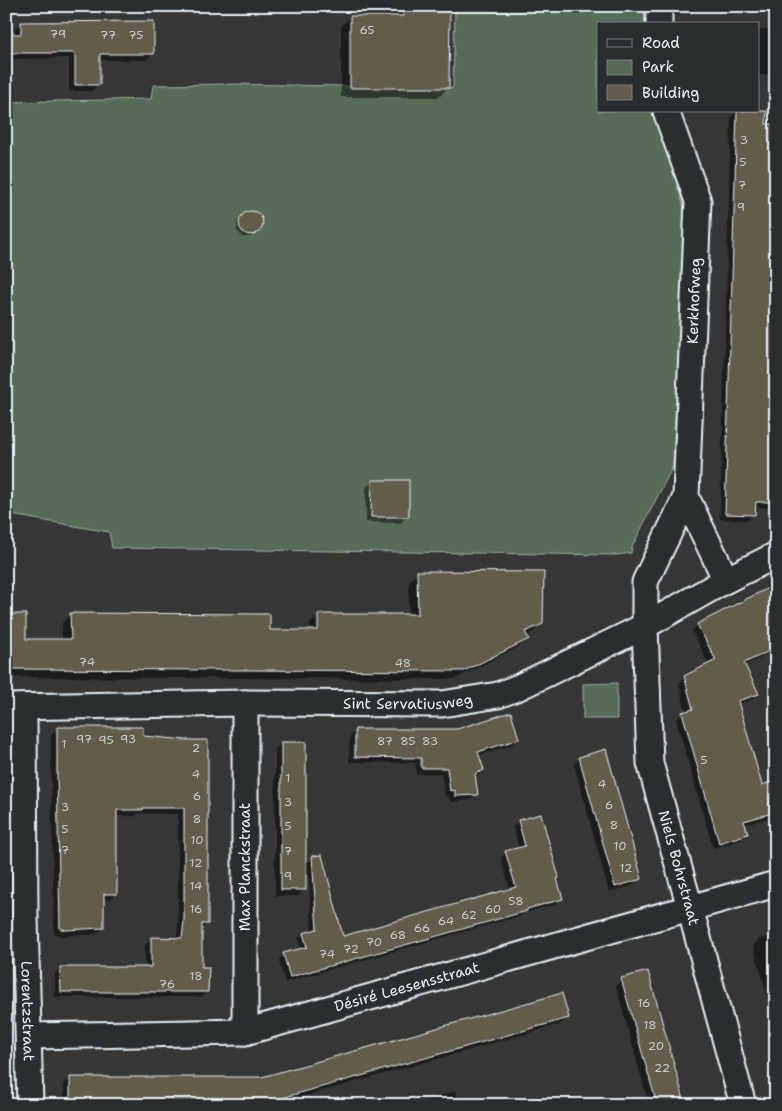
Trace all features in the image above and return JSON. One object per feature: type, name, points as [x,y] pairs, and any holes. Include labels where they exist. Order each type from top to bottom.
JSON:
[{"type":"street","points":[[659,6],[659,22]]},
{"type":"street","name":"Kerkhofweg","points":[[645,626],[645,582],[686,497],[698,200],[666,112]]},
{"type":"street","name":"Kerkhofweg","points":[[686,497],[726,580]]},
{"type":"street","name":"Sint Servatiusweg","points":[[15,707],[245,703],[442,704],[478,699],[498,695],[518,687],[645,626],[726,580],[776,555]]},
{"type":"street","name":"Niels Bohrstraat","points":[[645,626],[650,763],[743,1105]]},
{"type":"street","name":"Max Planckstraat","points":[[245,703],[245,1032]]},
{"type":"street","name":"Lorentzstraat","points":[[15,707],[25,917],[30,1105]]},
{"type":"street","name":"Désiré Leesensstraat","points":[[28,1036],[245,1032],[776,884]]},
{"type":"green space","points":[[6,6],[7,102],[151,99],[153,85],[230,84],[453,88],[455,6],[651,6],[651,22],[597,22],[597,112],[655,112],[685,211],[673,466],[632,547],[631,553],[617,555],[112,548],[109,532],[6,514]]},
{"type":"green space","points":[[617,683],[617,719],[583,719],[583,684]]},
{"type":"building","points":[[403,10],[450,10],[449,88],[350,88],[350,16],[403,16]]},
{"type":"building","points":[[154,21],[154,54],[100,54],[100,85],[75,85],[75,53],[9,53],[9,34],[21,34],[21,22]]},
{"type":"building","points":[[767,111],[766,124],[776,124],[776,502],[756,502],[755,515],[725,514],[737,112]]},
{"type":"building","points":[[251,211],[260,214],[263,223],[260,232],[251,235],[242,232],[239,223],[242,214]]},
{"type":"building","points":[[372,480],[409,480],[409,517],[371,517]]},
{"type":"building","points":[[417,571],[544,572],[543,624],[525,632],[529,639],[464,671],[6,669],[6,614],[26,614],[26,639],[71,639],[70,613],[270,614],[270,630],[318,630],[318,614],[418,614]]},
{"type":"building","points":[[776,584],[776,648],[744,663],[759,694],[738,701],[762,785],[776,780],[776,812],[744,821],[748,834],[719,843],[682,712],[693,709],[684,676],[716,660],[697,624]]},
{"type":"building","points":[[511,712],[519,739],[478,752],[484,770],[475,774],[478,795],[455,796],[455,790],[450,791],[447,768],[421,768],[421,758],[355,757],[355,729],[457,729]]},
{"type":"building","points":[[57,727],[143,727],[143,736],[208,740],[208,924],[202,924],[202,967],[209,967],[208,992],[61,992],[60,967],[151,967],[151,937],[182,938],[184,920],[184,808],[117,810],[117,894],[104,894],[104,928],[60,929]]},
{"type":"building","points":[[281,742],[306,742],[306,890],[281,890]]},
{"type":"building","points":[[606,749],[642,879],[615,887],[579,757]]},
{"type":"building","points":[[541,814],[563,899],[527,909],[527,911],[290,977],[283,953],[307,947],[303,933],[317,929],[312,856],[322,855],[343,936],[516,887],[505,851],[525,846],[518,820]]},
{"type":"building","points":[[648,971],[684,1100],[668,1105],[657,1105],[621,978]]},
{"type":"building","points":[[562,993],[569,1018],[271,1101],[70,1101],[70,1077],[262,1077]]}]
